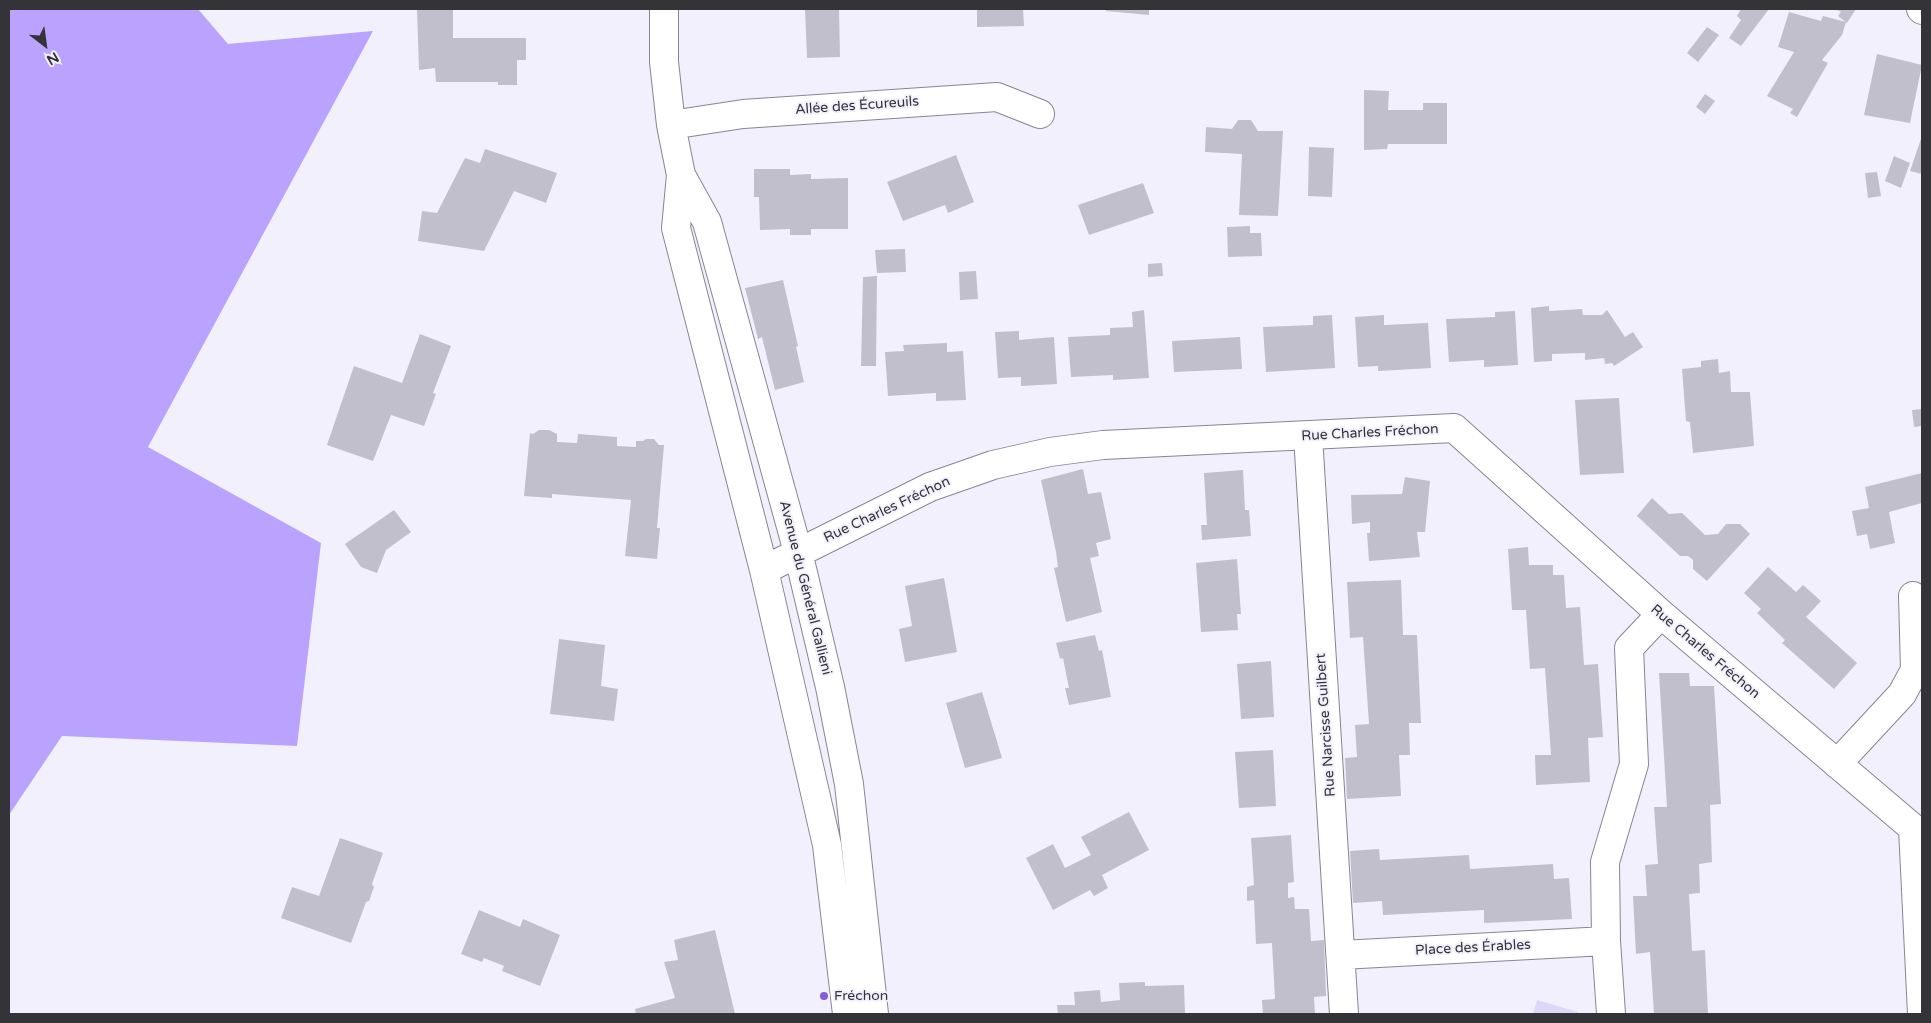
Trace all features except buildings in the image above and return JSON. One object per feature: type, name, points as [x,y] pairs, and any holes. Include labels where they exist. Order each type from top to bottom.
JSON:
[{"type":"street","name":"Avenue du Général Gallieni","points":[[664,9],[664,62],[671,125],[681,175],[676,228],[764,570],[827,845],[847,1014]]},
{"type":"street","name":"Allée des Écureuils","points":[[671,125],[743,114],[997,96],[1040,114]]},
{"type":"street","name":"Avenue du Général Gallieni","points":[[681,175],[707,222],[798,552],[830,687],[849,784],[874,1014]]},
{"type":"street","name":"Rue Charles Fréchon","points":[[764,570],[930,487],[993,465],[1050,452],[1103,445],[1454,428],[1661,614],[1913,828],[1922,1014]]},
{"type":"street","name":"Rue Narcisse Guilbert","points":[[1308,436],[1344,1014]]},
{"type":"street","points":[[1837,764],[1902,694],[1915,670],[1913,596]]},
{"type":"street","points":[[1611,1014],[1606,941],[1605,862],[1634,764],[1628,648],[1661,614]]},
{"type":"street","points":[[794,695],[830,687]]},
{"type":"street","name":"Place des Érables","points":[[1341,954],[1606,941]]},
{"type":"shaded area","points":[[9,9],[198,9],[228,44],[373,31],[148,447],[321,543],[297,746],[62,736],[9,815]]},
{"type":"shaded area","points":[[1537,1000],[1578,1012],[1578,1014],[1533,1014]]},
{"type":"place","name":"Fréchon","points":[[824,996]]}]
